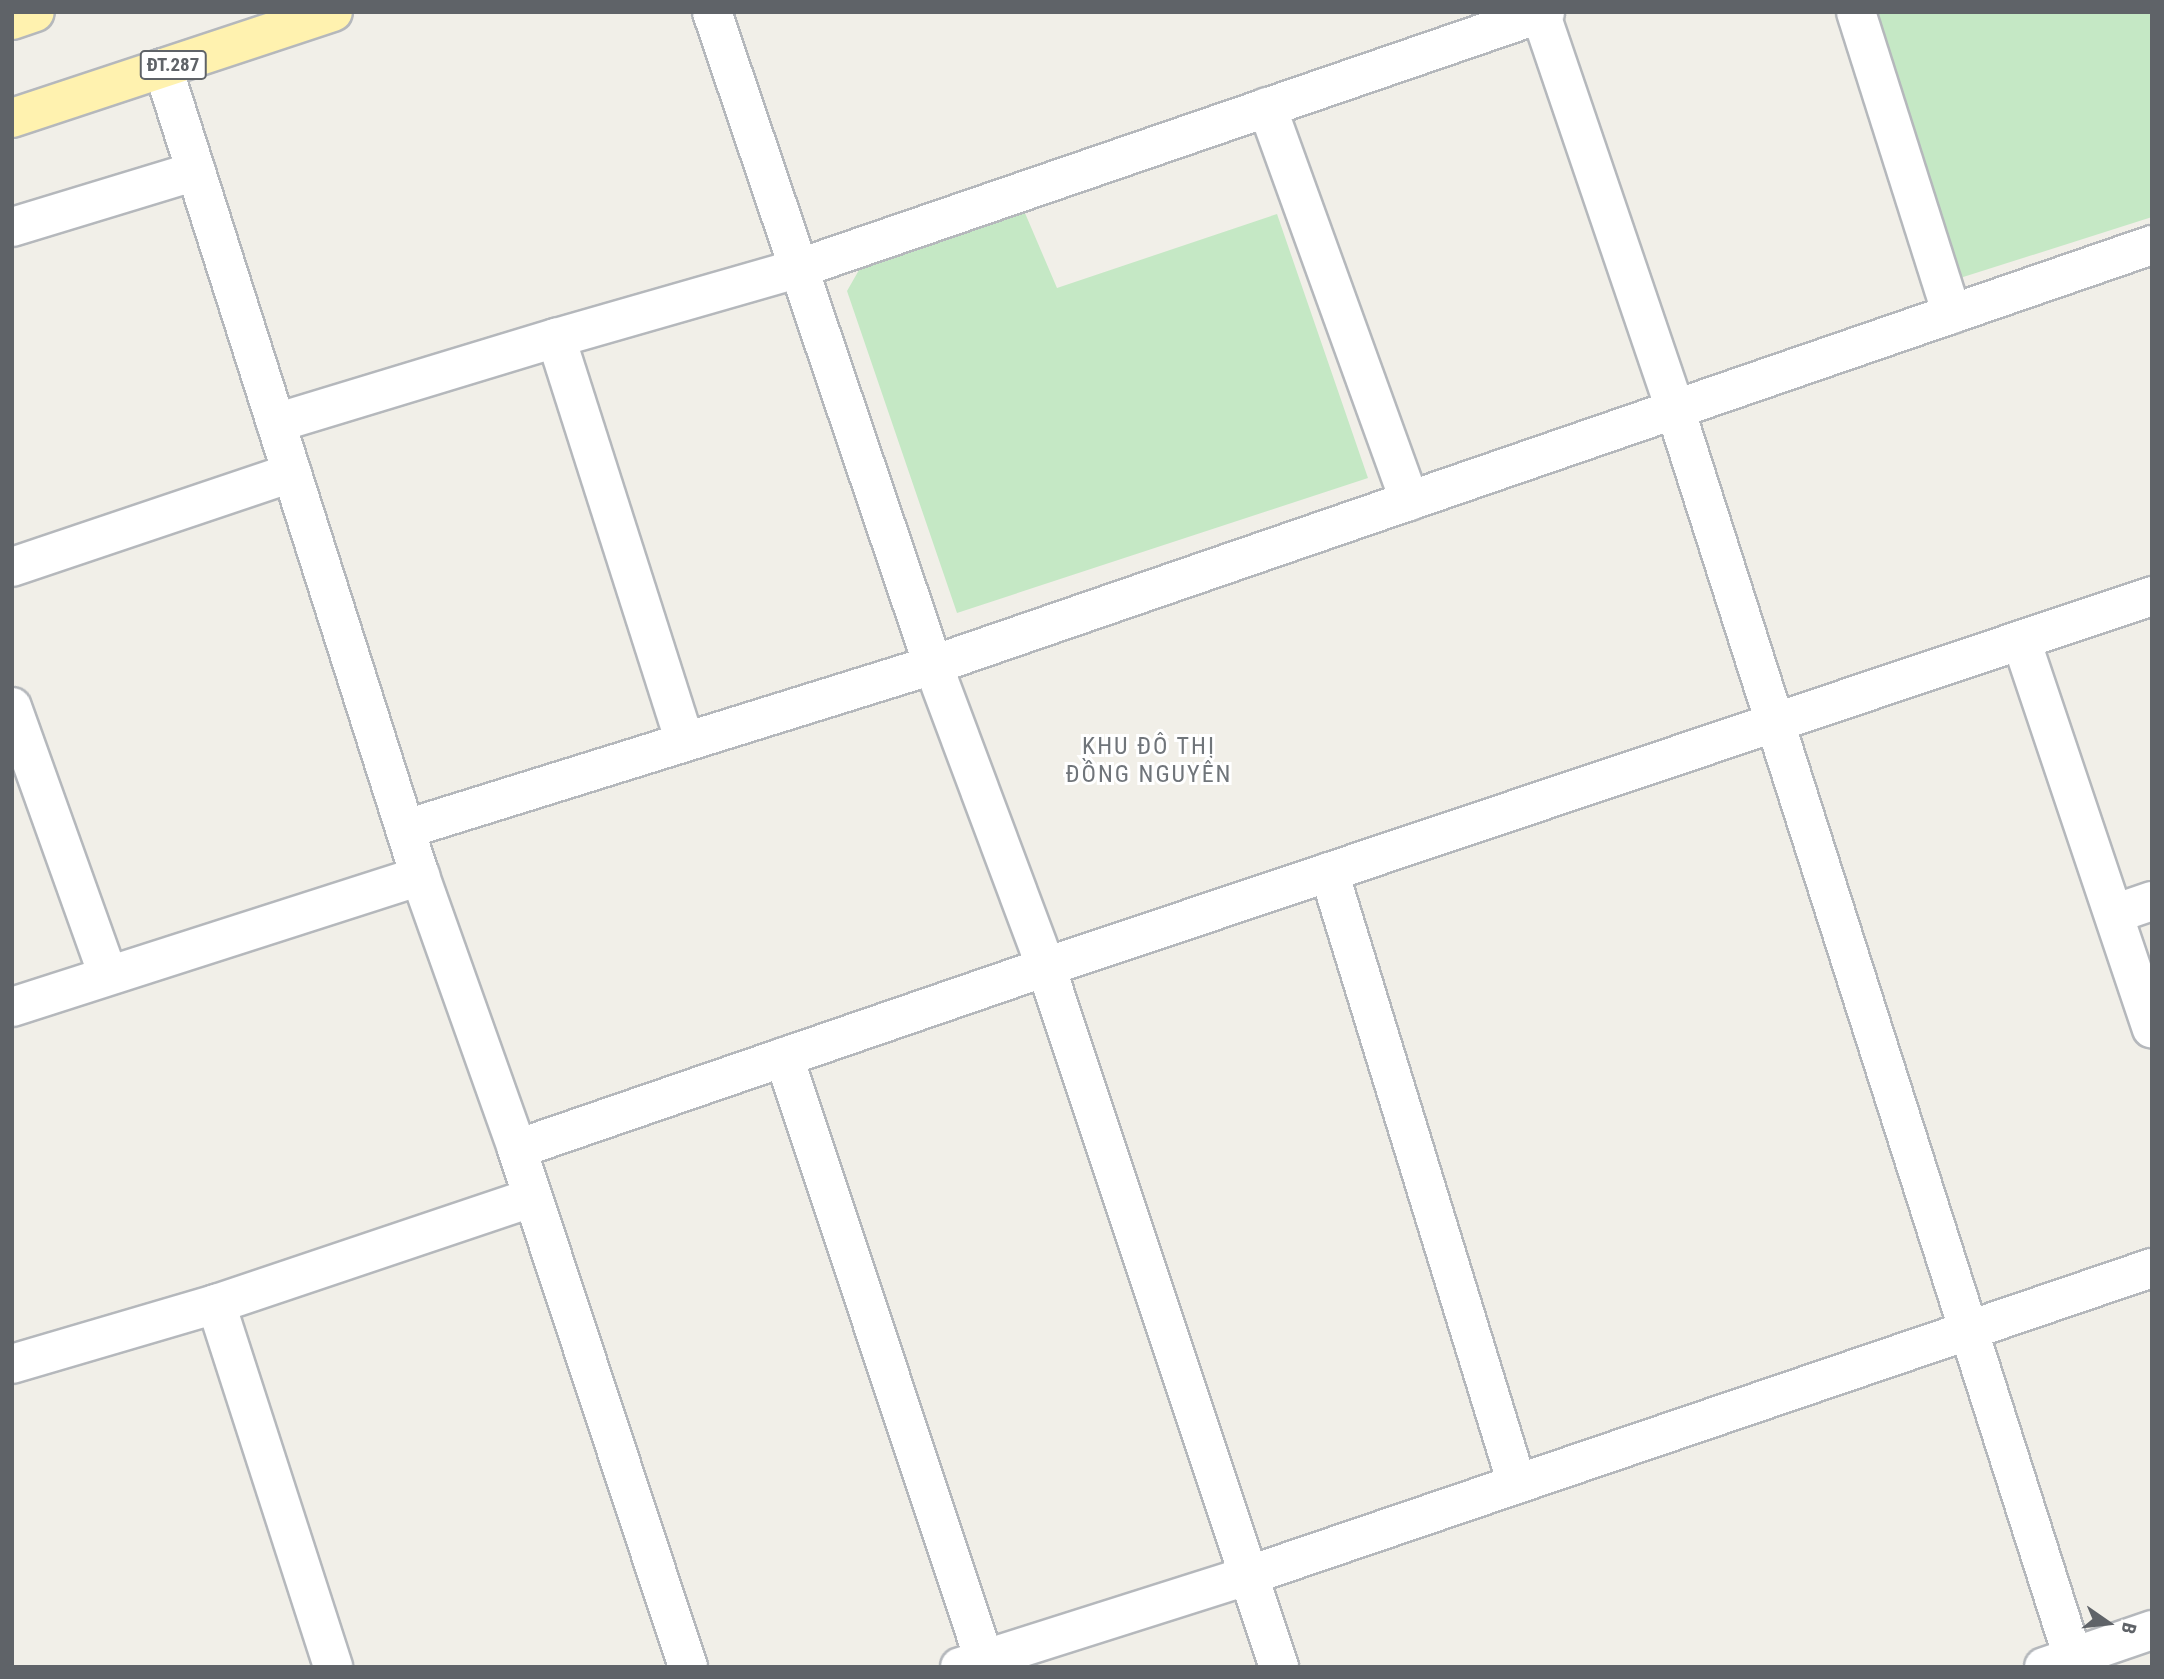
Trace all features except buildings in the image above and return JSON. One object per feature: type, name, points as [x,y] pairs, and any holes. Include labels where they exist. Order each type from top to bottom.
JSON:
[{"type":"main road","points":[[12,20],[35,12]]},
{"type":"main road","name":"ĐT.287","points":[[12,118],[333,12]]},
{"type":"street","points":[[712,12],[933,665],[1046,967],[1279,1667]]},
{"type":"street","points":[[1856,12],[1952,314]]},
{"type":"street","points":[[276,423],[556,338],[797,269],[1542,13],[1675,409],[1969,1330],[2064,1664],[2152,1630]]},
{"type":"street","points":[[163,68],[420,876],[517,1149],[688,1667]]},
{"type":"street","points":[[1267,107],[1410,501]]},
{"type":"street","points":[[12,228],[196,172]]},
{"type":"street","points":[[406,830],[933,665],[2152,245]]},
{"type":"street","points":[[556,338],[685,741]]},
{"type":"street","points":[[12,567],[292,473]]},
{"type":"street","points":[[517,1149],[1046,967],[2152,596]]},
{"type":"street","points":[[2021,640],[2152,1029]]},
{"type":"street","points":[[12,707],[108,975]]},
{"type":"street","points":[[1329,872],[1517,1484]]},
{"type":"street","points":[[12,1007],[420,876]]},
{"type":"street","points":[[2115,914],[2152,901]]},
{"type":"street","points":[[784,1057],[972,1663],[1247,1576],[2152,1268]]},
{"type":"street","points":[[12,1364],[216,1304],[531,1198]]},
{"type":"street","points":[[216,1304],[333,1667]]},
{"type":"green space","points":[[1878,12],[2152,12],[2152,217],[1960,278]]},
{"type":"green space","points":[[1019,199],[1057,288],[1277,214],[1368,478],[957,613],[847,291],[867,256]]},
{"type":"district","name":"KHU ĐÔ THỊ ĐỒNG NGUYÊN","points":[[1149,761]]}]
